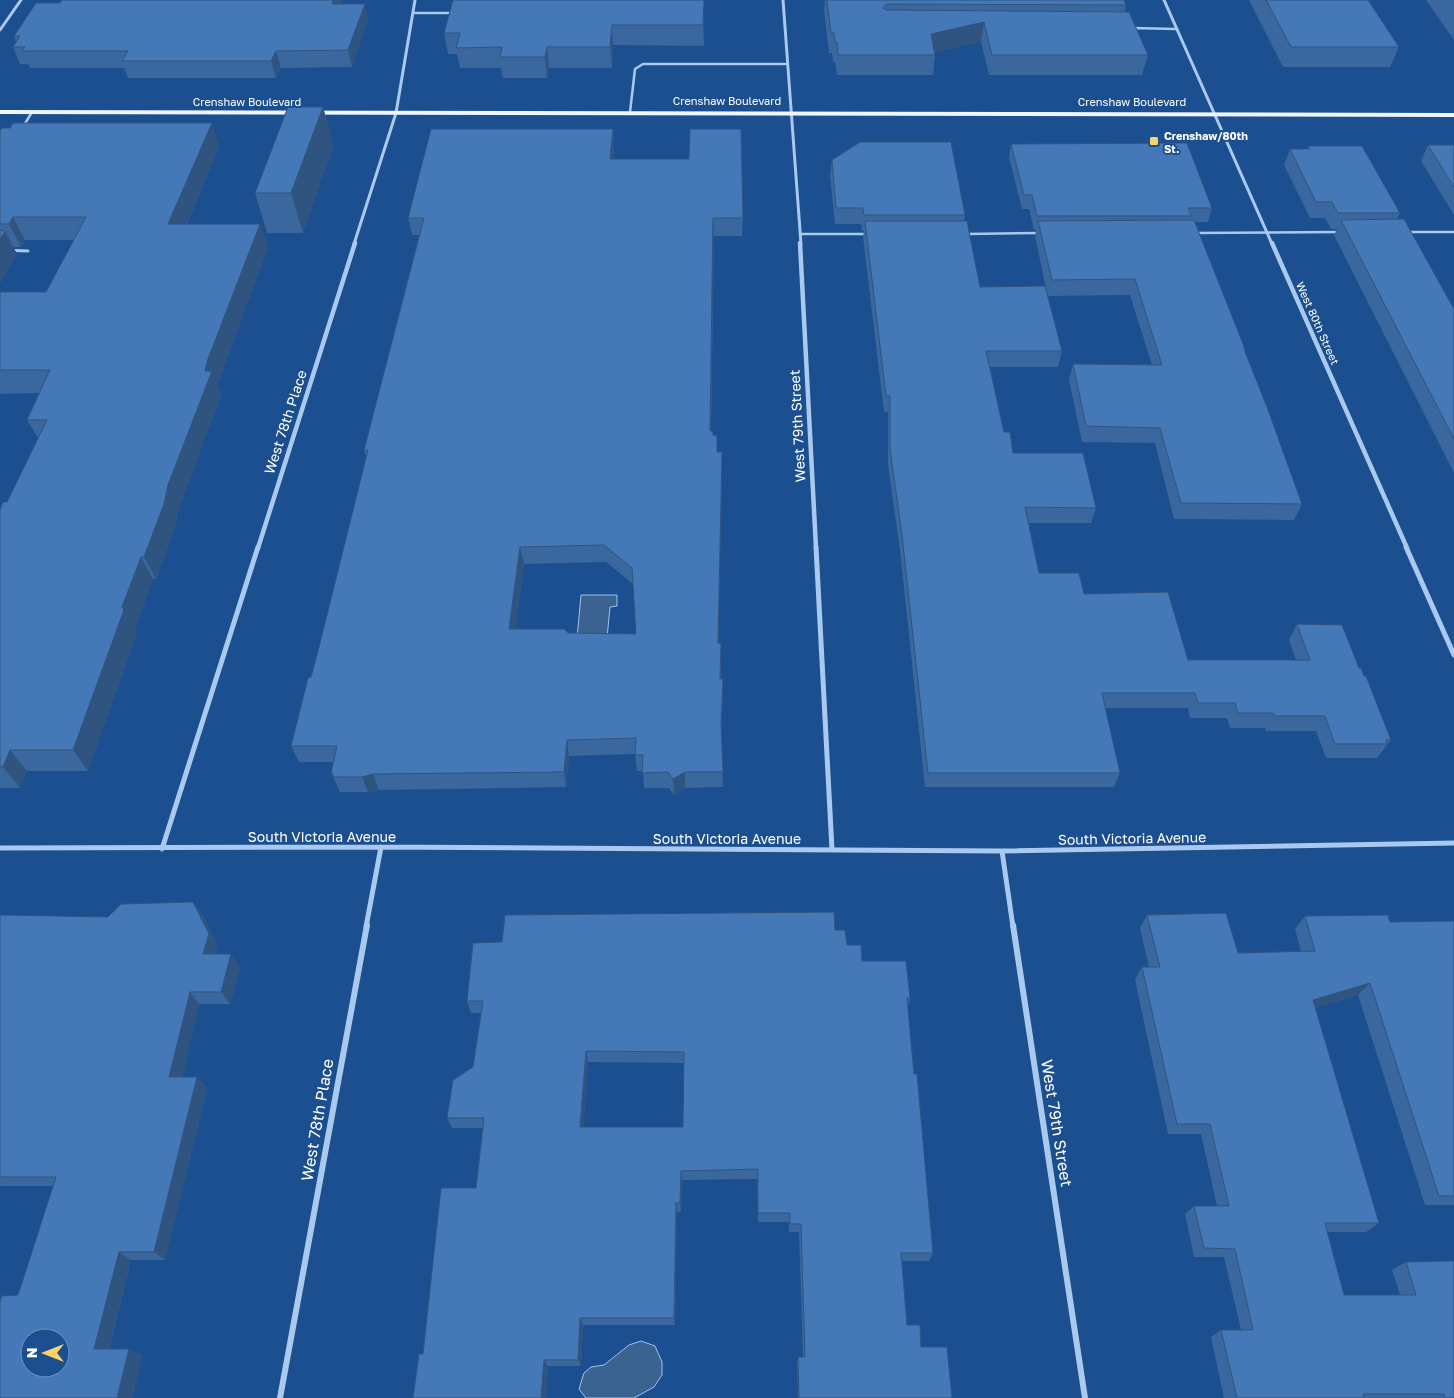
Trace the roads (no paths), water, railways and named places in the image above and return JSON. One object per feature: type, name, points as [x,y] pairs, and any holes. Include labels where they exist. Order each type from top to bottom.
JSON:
[{"type":"main road","name":"Crenshaw Boulevard","points":[[0,112],[1454,114]]},
{"type":"street","points":[[0,30],[21,0]]},
{"type":"street","name":"West 78th Place","points":[[162,848],[396,113],[415,0]]},
{"type":"street","name":"West 79th Street","points":[[783,0],[800,234],[832,850]]},
{"type":"street","name":"West 80th Street","points":[[1164,0],[1454,654]]},
{"type":"street","name":"South Victoria Avenue","points":[[0,848],[382,847],[1002,851],[1454,843]]},
{"type":"street","name":"West 78th Place","points":[[280,1398],[382,847]]},
{"type":"street","name":"West 79th Street","points":[[1002,851],[1085,1398]]},
{"type":"lane","points":[[413,13],[462,13]]},
{"type":"lane","points":[[1128,28],[1177,29]]},
{"type":"lane","points":[[630,112],[635,69],[643,64],[787,64]]},
{"type":"lane","points":[[23,128],[32,112]]},
{"type":"lane","points":[[1188,233],[1346,232]]},
{"type":"lane","points":[[1405,232],[1454,232]]},
{"type":"lane","points":[[959,234],[1049,233]]},
{"type":"lane","points":[[800,234],[870,234]]},
{"type":"lane","points":[[0,250],[28,251]]},
{"type":"water","points":[[581,595],[617,595],[617,606],[610,607],[607,638],[577,638]]},
{"type":"water","points":[[641,1341],[655,1346],[662,1362],[662,1375],[654,1387],[634,1398],[586,1398],[579,1389],[584,1373],[591,1367],[604,1365],[629,1345]]},
{"type":"place","name":"Crenshaw/80th St.","points":[[1154,141]]}]
